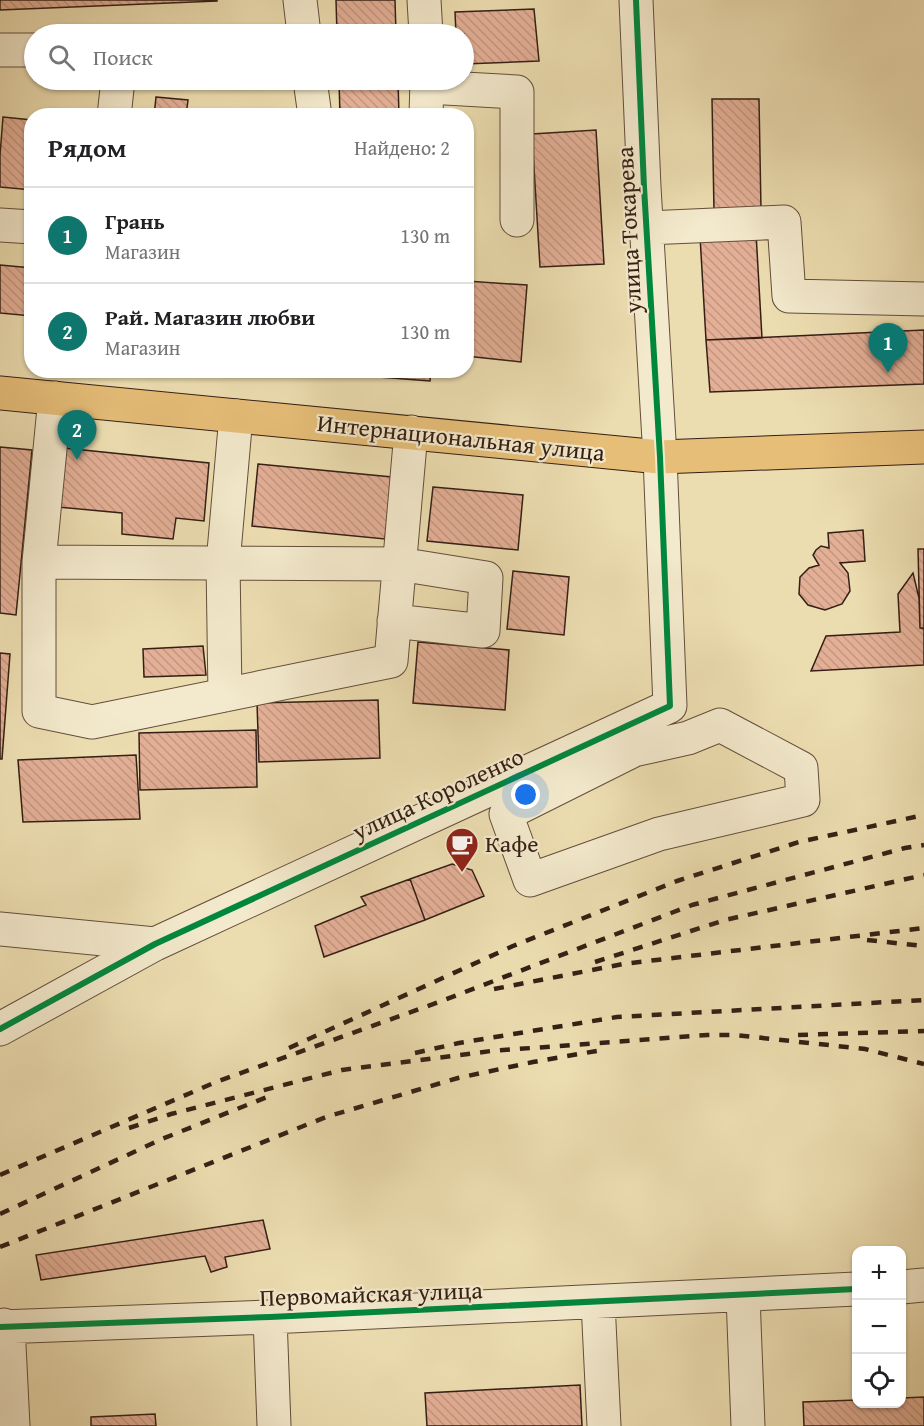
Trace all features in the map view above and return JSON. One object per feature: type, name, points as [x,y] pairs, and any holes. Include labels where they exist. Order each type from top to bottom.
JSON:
[{"type":"main road","name":"Интернациональная улица","points":[[0,393],[660,457],[924,447]]},
{"type":"street","points":[[300,0],[303,24]]},
{"type":"street","name":"улица Токарева","points":[[636,0],[660,457]]},
{"type":"street","points":[[426,24],[427,1]]},
{"type":"street","points":[[0,50],[24,50]]},
{"type":"street","points":[[115,108],[117,90]]},
{"type":"street","points":[[311,90],[314,108]]},
{"type":"street","points":[[427,94],[517,92],[517,220]]},
{"type":"street","points":[[647,228],[784,222],[789,296],[924,299]]},
{"type":"street","points":[[0,225],[24,226]]},
{"type":"street","points":[[55,398],[39,562],[39,711],[92,722],[391,661],[411,432]]},
{"type":"street","points":[[225,694],[223,563],[236,416]]},
{"type":"street","name":"улица Короленко","points":[[0,1029],[155,944],[670,706],[660,457]]},
{"type":"street","points":[[39,562],[399,564],[486,578],[483,631],[394,621]]},
{"type":"street","points":[[720,725],[801,768],[803,800],[659,834],[530,880],[506,814],[634,750],[688,738],[720,725]]},
{"type":"street","points":[[0,929],[155,944]]},
{"type":"street","points":[[906,1287],[924,1285]]},
{"type":"street","name":"Первомайская улица","points":[[2,1326],[270,1317],[852,1289]]},
{"type":"street","points":[[743,1296],[748,1426]]},
{"type":"street","points":[[598,1302],[604,1426]]},
{"type":"street","points":[[270,1317],[274,1426]]},
{"type":"street","points":[[2,1326],[9,1345],[13,1426]]},
{"type":"building","points":[[0,0],[217,0],[217,1],[0,10]]},
{"type":"building","points":[[336,0],[395,0],[396,24],[337,24]]},
{"type":"building","points":[[534,9],[539,61],[474,64],[474,24],[456,24],[455,12]]},
{"type":"building","points":[[339,90],[398,90],[399,108],[340,108]]},
{"type":"building","points":[[156,97],[188,100],[187,108],[155,108]]},
{"type":"building","points":[[712,99],[759,99],[761,210],[714,211]]},
{"type":"building","points":[[3,117],[24,119],[24,189],[0,187]]},
{"type":"building","points":[[596,130],[604,264],[540,267],[532,134]]},
{"type":"building","points":[[756,233],[762,338],[706,340],[700,236]]},
{"type":"building","points":[[0,265],[24,267],[24,315],[0,313]]},
{"type":"building","points":[[474,282],[527,285],[521,362],[474,357]]},
{"type":"building","points":[[924,330],[924,384],[710,392],[706,340]]},
{"type":"building","points":[[392,378],[430,378],[430,381]]},
{"type":"building","points":[[0,447],[32,450],[16,615],[0,613]]},
{"type":"building","points":[[64,448],[209,463],[204,521],[176,518],[173,539],[122,534],[122,513],[58,507]]},
{"type":"building","points":[[258,464],[392,477],[385,539],[252,526]]},
{"type":"building","points":[[433,487],[523,495],[518,550],[427,541]]},
{"type":"building","points":[[863,530],[865,561],[840,563],[848,573],[850,591],[842,604],[825,610],[808,605],[799,594],[800,577],[809,568],[819,565],[813,555],[821,546],[829,548],[828,533]]},
{"type":"building","points":[[918,549],[924,549],[924,628],[920,628]]},
{"type":"building","points":[[513,571],[569,577],[564,635],[507,629]]},
{"type":"building","points":[[913,573],[919,598],[920,628],[924,629],[924,665],[811,671],[826,636],[900,632],[898,594]]},
{"type":"building","points":[[418,642],[509,650],[505,710],[413,703]]},
{"type":"building","points":[[203,646],[206,675],[144,677],[143,649]]},
{"type":"building","points":[[0,653],[10,654],[2,759],[0,759]]},
{"type":"building","points":[[378,700],[380,758],[259,762],[257,703]]},
{"type":"building","points":[[256,730],[257,787],[140,790],[139,733]]},
{"type":"building","points":[[136,755],[140,819],[23,822],[18,760]]},
{"type":"building","points":[[452,864],[472,870],[484,896],[425,920],[410,879]]},
{"type":"building","points":[[410,879],[425,920],[324,957],[315,926],[366,905],[361,897]]},
{"type":"building","points":[[263,1220],[270,1249],[225,1257],[227,1267],[211,1272],[205,1256],[41,1280],[36,1255]]},
{"type":"building","points":[[580,1385],[582,1426],[427,1426],[425,1393]]},
{"type":"building","points":[[924,1397],[924,1426],[804,1426],[803,1402],[852,1400],[852,1408],[906,1408],[906,1398]]},
{"type":"building","points":[[155,1414],[156,1426],[91,1426],[91,1417]]},
{"type":"railway","points":[[289,1048],[513,946],[677,881],[799,842],[924,815]]},
{"type":"railway","points":[[0,1175],[216,1082],[439,1002],[692,905],[905,848],[924,845]]},
{"type":"railway","points":[[595,962],[725,920],[924,875]]},
{"type":"railway","points":[[494,989],[623,964],[924,928]]},
{"type":"railway","points":[[867,940],[924,946]]},
{"type":"railway","points":[[415,1053],[459,1043],[617,1017],[924,1000]]},
{"type":"railway","points":[[798,1035],[924,1031]]},
{"type":"railway","points":[[129,1128],[171,1114],[342,1070],[491,1051],[707,1035],[735,1035],[865,1049],[924,1064]]},
{"type":"railway","points":[[0,1247],[326,1117],[458,1078],[602,1050]]},
{"type":"railway","points":[[0,1214],[162,1139],[272,1095]]},
{"type":"cycle path","points":[[0,1029],[155,944],[670,706],[660,457],[644,187],[636,0]]},
{"type":"cycle path","points":[[0,1327],[270,1317],[852,1289]]},
{"type":"place","name":"Грань","points":[[888,373]]},
{"type":"place","name":"Рай. Магазин любви","points":[[77,460]]},
{"type":"place","name":"Кафе","points":[[462,873]]}]
